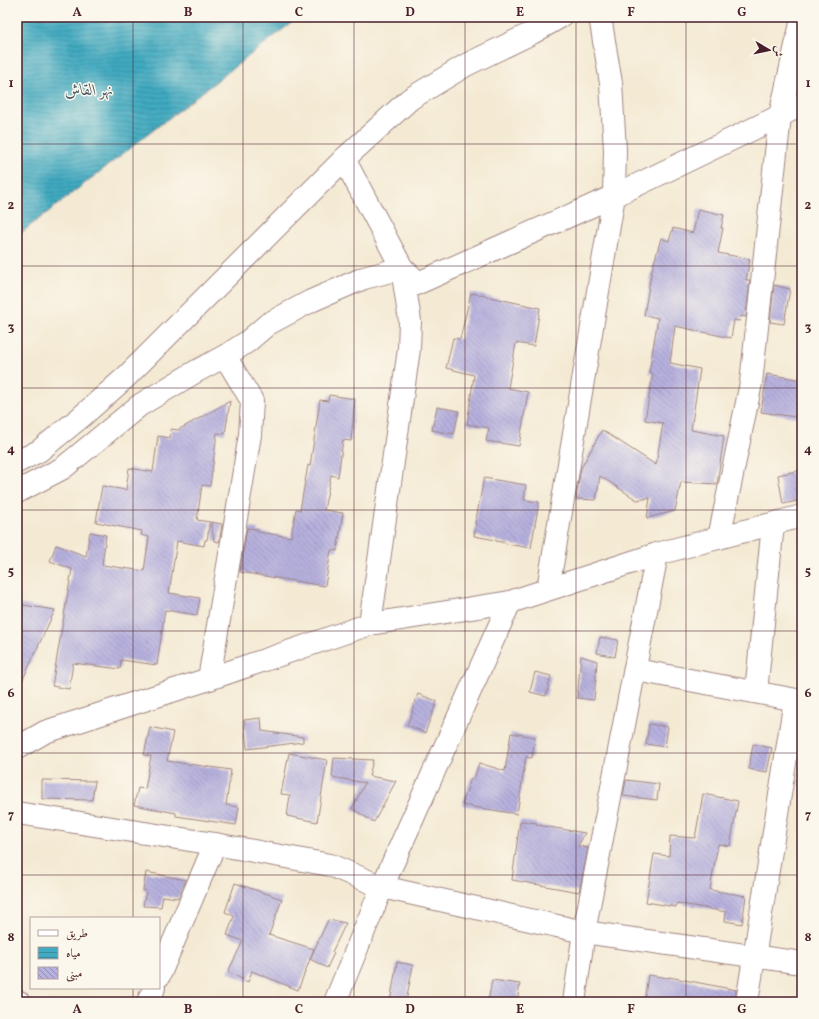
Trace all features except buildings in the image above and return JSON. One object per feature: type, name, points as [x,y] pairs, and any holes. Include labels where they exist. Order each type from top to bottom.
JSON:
[{"type":"street","points":[[17,462],[39,451],[81,417],[126,377],[344,159],[410,99],[466,65],[498,48],[532,33],[560,17]]},
{"type":"street","points":[[548,589],[614,196],[615,150],[611,83],[600,17]]},
{"type":"street","points":[[719,538],[751,383],[780,116],[802,19]]},
{"type":"street","points":[[402,268],[411,276],[416,284],[614,196],[802,104]]},
{"type":"street","points":[[344,159],[402,268],[410,321],[409,349],[370,624]]},
{"type":"street","points":[[17,492],[63,468],[140,405],[225,356],[247,342],[268,324],[311,301],[364,278],[402,268]]},
{"type":"street","points":[[209,679],[250,435],[252,401],[225,356]]},
{"type":"street","points":[[17,748],[45,732],[209,679],[370,624],[510,602],[657,554],[802,516]]},
{"type":"street","points":[[756,692],[773,524]]},
{"type":"street","points":[[574,1002],[584,932],[636,670],[657,554]]},
{"type":"street","points":[[335,1002],[382,888],[510,602]]},
{"type":"street","points":[[636,670],[799,701],[747,1002]]},
{"type":"street","points":[[17,813],[214,844],[330,865],[382,888],[584,932],[802,963]]},
{"type":"street","points":[[160,974],[214,844]]},
{"type":"street","points":[[148,1002],[154,989]]},
{"type":"water","name":"نهر القاش","points":[[17,17],[299,17],[17,236]]}]
